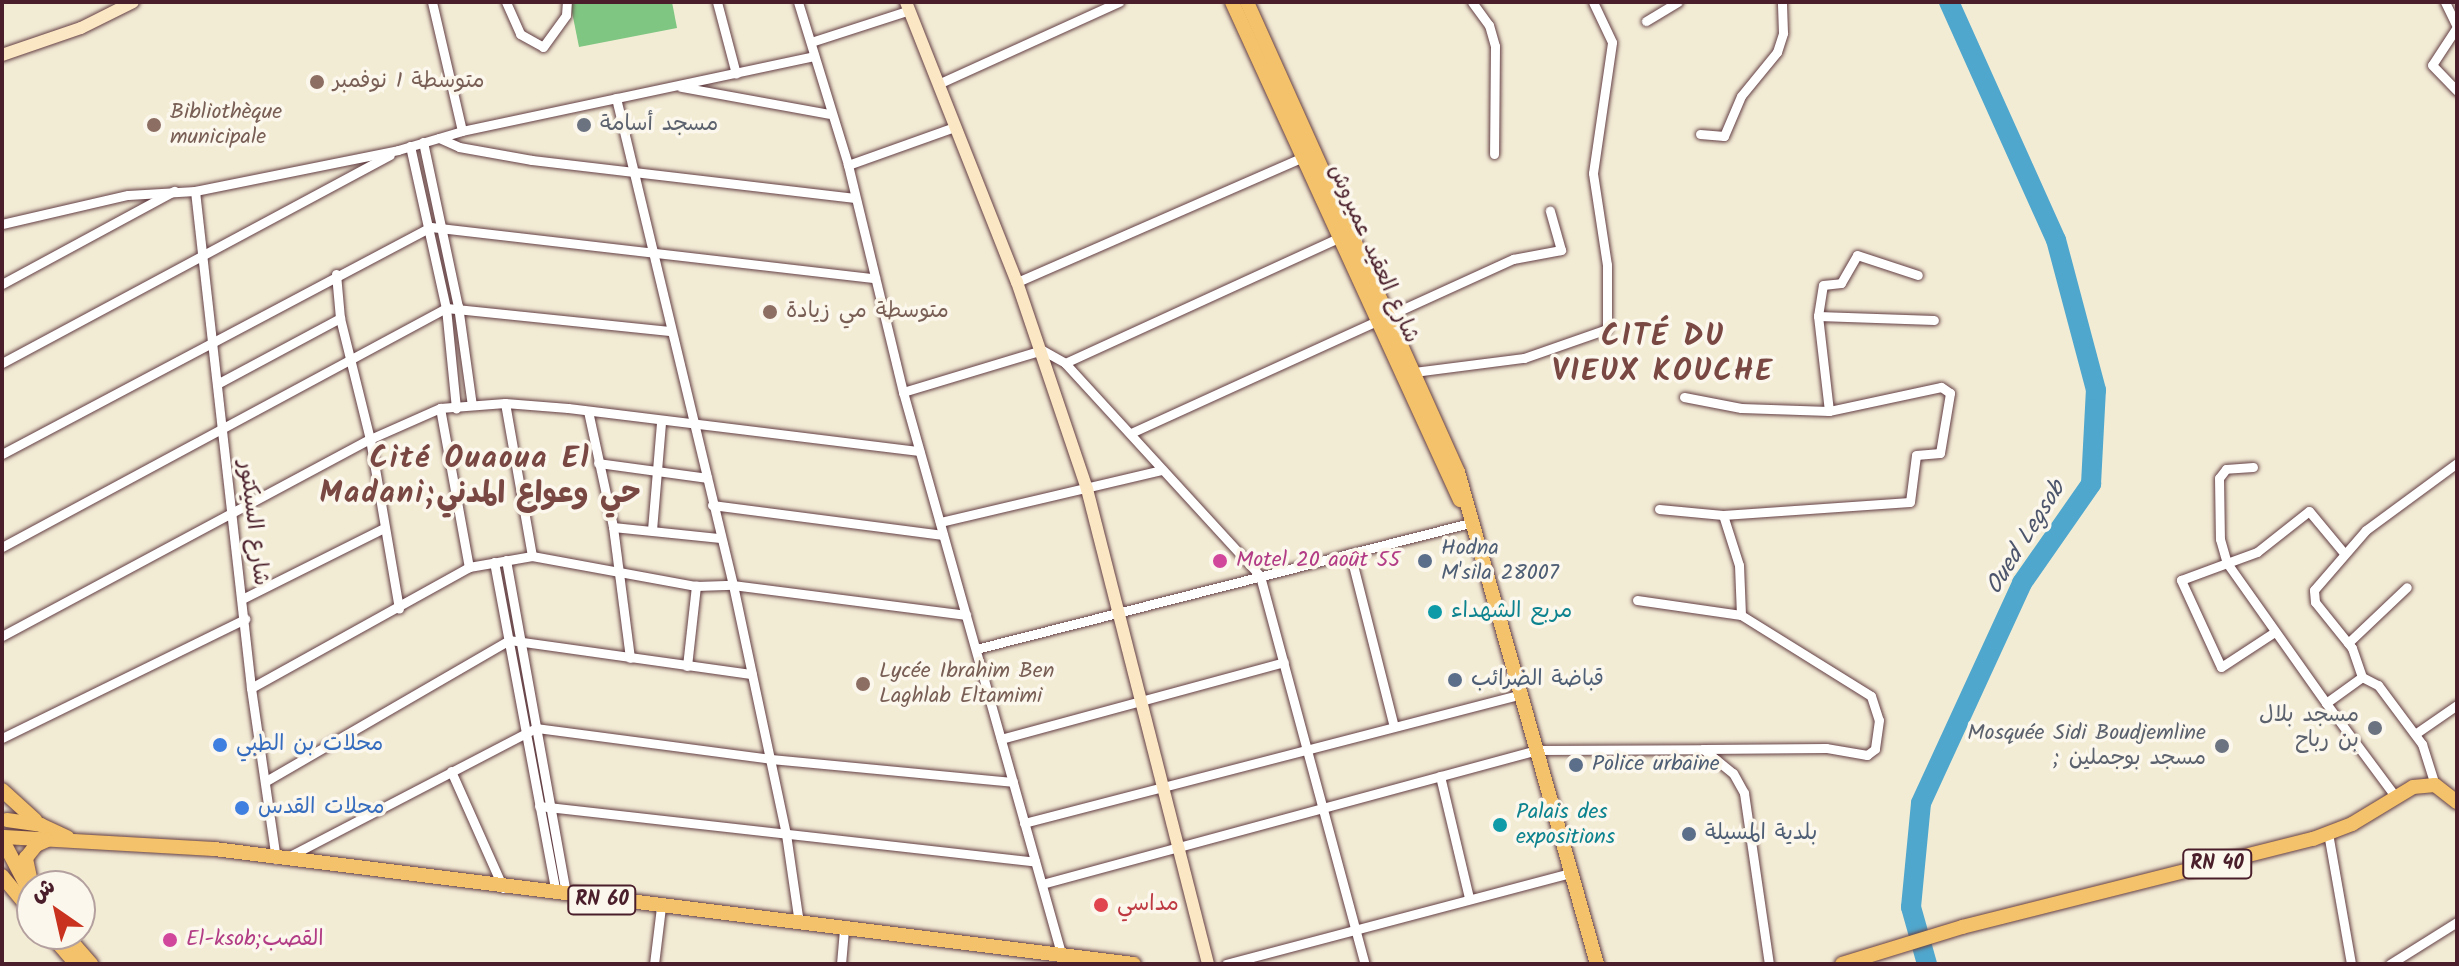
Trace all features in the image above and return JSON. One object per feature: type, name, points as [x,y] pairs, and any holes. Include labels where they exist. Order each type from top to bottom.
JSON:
[{"type":"main road","name":"شارع العقيد عميروش","points":[[1232,2],[1342,236],[1414,372],[1474,522],[1596,964]]},
{"type":"main road","name":"شارع العقيد عميروش","points":[[1247,2],[1384,315],[1447,478],[1474,522]]},
{"type":"main road","name":"RN 40","points":[[1846,963],[1962,927],[2328,833],[2413,787],[2435,785]]},
{"type":"main road","points":[[2435,785],[2457,802]]},
{"type":"main road","points":[[2,790],[41,825]]},
{"type":"main road","points":[[4,816],[3,839],[19,870]]},
{"type":"main road","name":"RN 60","points":[[4,816],[41,825],[71,838]]},
{"type":"main road","name":"RN 60","points":[[3,839],[71,838],[280,859],[1134,964]]},
{"type":"main road","points":[[28,870],[26,858],[36,845],[48,840]]},
{"type":"main road","points":[[3,878],[16,893]]},
{"type":"street","points":[[2,55],[81,28],[133,2]]},
{"type":"street","points":[[432,2],[462,131]]},
{"type":"street","points":[[506,2],[520,34],[543,47],[566,15],[567,2]]},
{"type":"street","points":[[717,2],[736,74]]},
{"type":"street","points":[[798,2],[829,114],[848,165],[903,392],[1061,953]]},
{"type":"street","points":[[938,84],[1119,2]]},
{"type":"street","points":[[1472,2],[1489,25],[1495,46],[1494,154]]},
{"type":"street","points":[[1414,372],[1524,358],[1607,329],[1607,265],[1593,173],[1612,42],[1593,2]]},
{"type":"street","points":[[1646,21],[1678,2]]},
{"type":"street","points":[[1700,134],[1724,136],[1741,96],[1777,52],[1783,33],[1782,2]]},
{"type":"street","points":[[2445,2],[2457,27],[2432,65],[2457,91]]},
{"type":"street","points":[[811,42],[908,6],[1017,282],[1087,489],[1117,613],[1166,787],[1208,964]]},
{"type":"street","points":[[2,224],[177,189],[195,191],[398,150],[462,131],[814,56]]},
{"type":"street","points":[[674,86],[829,114]]},
{"type":"street","points":[[616,98],[733,585],[786,834],[799,923]]},
{"type":"street","points":[[848,165],[954,127]]},
{"type":"street","points":[[439,138],[459,147],[532,160],[855,198]]},
{"type":"street","points":[[423,142],[458,306],[472,405]]},
{"type":"street","points":[[410,146],[431,227],[446,308],[456,409]]},
{"type":"street","points":[[2,363],[398,150]]},
{"type":"street","points":[[1017,282],[1306,156]]},
{"type":"street","points":[[2,284],[177,189]]},
{"type":"street","name":"شارع السيكتور","points":[[195,191],[206,255],[251,688],[280,859]]},
{"type":"street","points":[[1131,433],[1384,315],[1513,259],[1561,250],[1550,211]]},
{"type":"street","points":[[2,454],[336,274],[431,227],[875,278]]},
{"type":"street","points":[[1065,363],[1342,236]]},
{"type":"street","points":[[1829,411],[1818,316],[1823,285],[1841,283],[1857,255],[1918,275]]},
{"type":"street","points":[[336,274],[340,318],[370,439],[399,609]]},
{"type":"street","points":[[2,547],[351,355],[446,308],[458,306],[670,331]]},
{"type":"street","points":[[1818,316],[1934,320]]},
{"type":"street","points":[[217,384],[340,318]]},
{"type":"street","points":[[903,392],[1042,350],[1065,363],[1260,576],[1365,964]]},
{"type":"street","points":[[1659,509],[1723,515],[1910,502],[1916,455],[1940,453],[1950,393],[1941,387],[1829,411],[1741,408],[1684,397]]},
{"type":"street","points":[[2,636],[370,439],[440,408],[505,403],[919,451]]},
{"type":"street","points":[[505,403],[532,556]]},
{"type":"street","points":[[440,408],[469,567]]},
{"type":"street","points":[[588,411],[613,527],[630,658]]},
{"type":"street","points":[[652,530],[661,422]]},
{"type":"street","points":[[598,463],[707,478]]},
{"type":"street","points":[[2435,785],[2429,759],[2415,734],[2378,685],[2362,677],[2348,643],[2313,599],[2317,585],[2344,553],[2392,507],[2457,463]]},
{"type":"street","points":[[2253,467],[2226,469],[2219,478],[2220,539],[2227,563],[2273,633],[2395,796]]},
{"type":"street","points":[[940,522],[1162,470]]},
{"type":"street","points":[[712,505],[943,535]]},
{"type":"street","points":[[2273,633],[2223,667],[2217,664],[2180,582],[2257,552],[2312,511],[2344,553]]},
{"type":"street","points":[[1723,515],[1739,565],[1741,615]]},
{"type":"street","points":[[976,649],[1474,522]]},
{"type":"street","points":[[613,527],[720,538]]},
{"type":"street","points":[[244,598],[384,528]]},
{"type":"street","points":[[1350,553],[1394,727]]},
{"type":"street","points":[[251,688],[399,609],[469,567],[532,556],[620,575],[696,586],[733,585],[966,615]]},
{"type":"street","points":[[506,560],[525,731],[561,894]]},
{"type":"street","points":[[494,562],[536,728],[543,805]]},
{"type":"street","points":[[687,666],[696,586]]},
{"type":"street","points":[[2348,643],[2407,587]]},
{"type":"street","points":[[1042,884],[1537,750],[1826,748],[1864,756],[1875,749],[1879,720],[1871,696],[1741,615],[1637,600]]},
{"type":"street","points":[[2,738],[245,619]]},
{"type":"street","points":[[266,781],[514,639],[752,674]]},
{"type":"street","points":[[1001,739],[1284,662]]},
{"type":"street","points":[[2326,703],[2362,677]]},
{"type":"street","points":[[1024,823],[1522,694]]},
{"type":"street","points":[[2415,734],[2457,705]]},
{"type":"street","points":[[280,859],[536,728],[770,759],[1013,782]]},
{"type":"street","points":[[1703,749],[1733,773],[1744,793],[1769,964]]},
{"type":"street","points":[[451,771],[503,888]]},
{"type":"street","points":[[1440,776],[1469,898]]},
{"type":"street","points":[[543,805],[1035,862]]},
{"type":"street","points":[[2328,833],[2351,964]]},
{"type":"street","points":[[1226,964],[1355,926],[1571,873]]},
{"type":"street","points":[[654,964],[661,907]]},
{"type":"street","points":[[2390,964],[2457,922]]},
{"type":"street","points":[[841,964],[844,928]]},
{"type":"green space","points":[[570,2],[672,2],[677,28],[579,47]]},
{"type":"waterway","name":"Oued Legsob","points":[[1927,964],[1911,907],[1921,803],[2022,583],[2091,484],[2096,390],[2056,240],[1949,2]]},
{"type":"place","name":"متوسطة 1 نوفمبر","points":[[317,82]]},
{"type":"place","name":"Bibliothèque municipale","points":[[154,125]]},
{"type":"place","name":"مسجد أسامة","points":[[584,125]]},
{"type":"place","name":"متوسطة مي زيادة","points":[[770,312]]},
{"type":"place","name":"Motel 20 août 55","points":[[1220,561]]},
{"type":"place","name":"Hodna M'sila 28007","points":[[1425,561]]},
{"type":"place","name":"مربع الشهداء","points":[[1435,612]]},
{"type":"place","name":"قباضة الضرائب","points":[[1455,680]]},
{"type":"place","name":"Lycée Ibrahim Ben Laghlab Eltamimi","points":[[863,684]]},
{"type":"place","name":"مسجد بلال بن رباح","points":[[2375,728]]},
{"type":"place","name":"محلات بن الطبي","points":[[220,745]]},
{"type":"place","name":"Mosquée Sidi Boudjemline ; مسجد بوجملين","points":[[2222,746]]},
{"type":"place","name":"Police urbaine","points":[[1576,765]]},
{"type":"place","name":"محلات القدس","points":[[242,808]]},
{"type":"place","name":"Palais des expositions","points":[[1500,825]]},
{"type":"place","name":"بلدية المسيلة","points":[[1689,834]]},
{"type":"place","name":"مداسي","points":[[1101,905]]},
{"type":"place","name":"El-ksob;القصب","points":[[170,940]]},
{"type":"district","name":"CITÉ DU VIEUX KOUCHE","points":[[1663,354]]},
{"type":"district","name":"Cité Ouaoua El Madani;حي وعواع المدني","points":[[480,476]]}]
